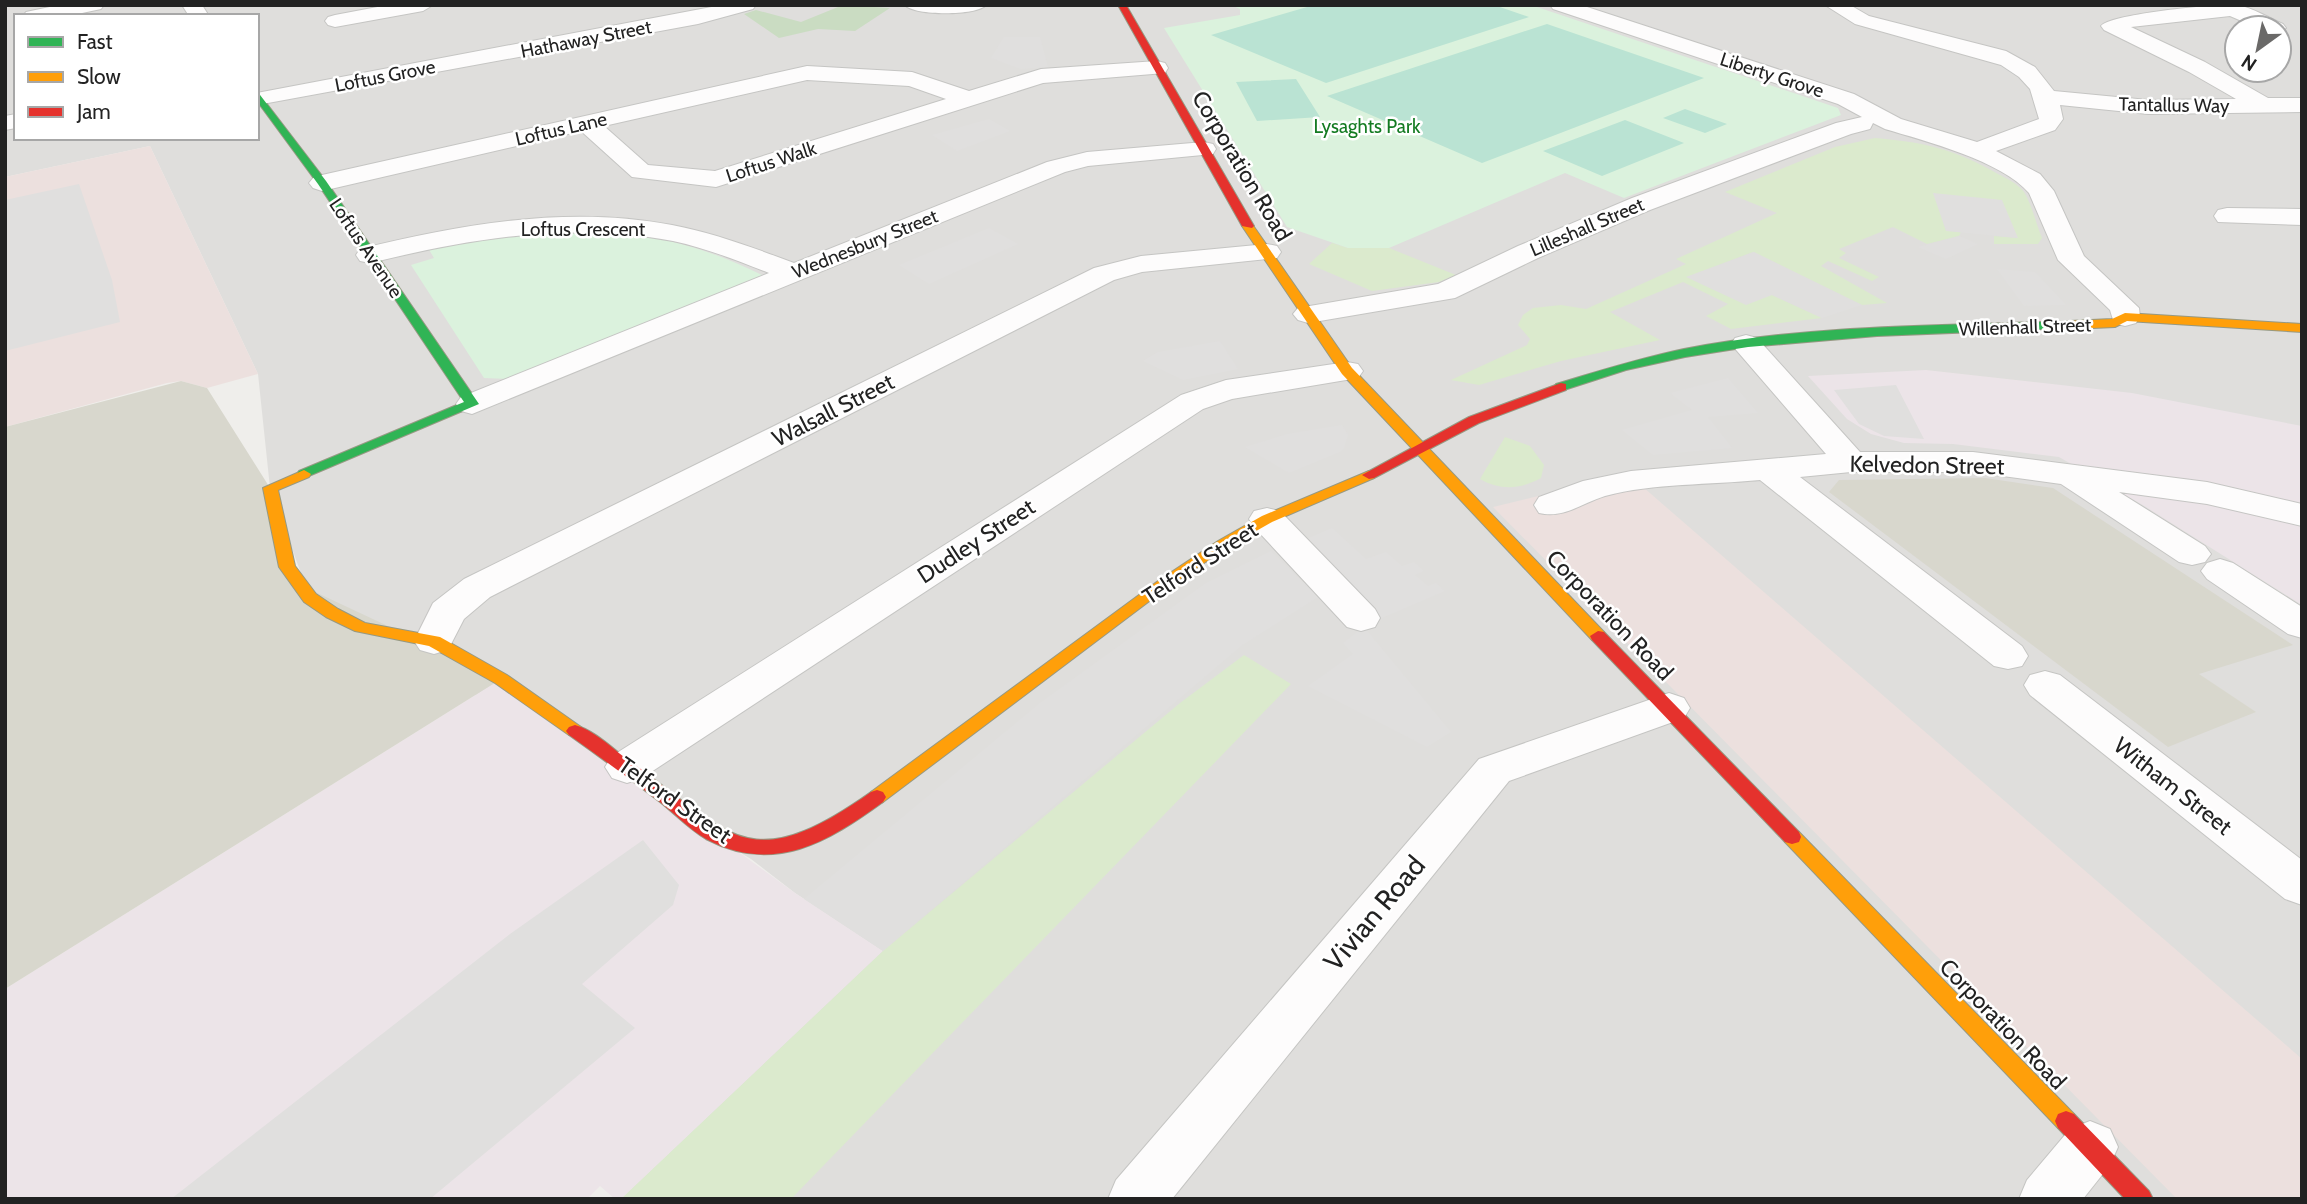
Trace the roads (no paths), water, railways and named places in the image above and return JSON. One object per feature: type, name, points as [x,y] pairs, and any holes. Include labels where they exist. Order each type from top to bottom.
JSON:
[{"type":"street","points":[[44,14],[94,5]]},
{"type":"street","points":[[335,21],[423,5]]},
{"type":"street","name":"Hathaway Street","points":[[508,54],[716,14],[746,5]]},
{"type":"street","points":[[915,5],[938,8],[976,5]]},
{"type":"street","name":"Corporation Road","points":[[1122,5],[1240,215],[1347,371],[2141,1199]]},
{"type":"street","name":"Liberty Grove","points":[[1560,5],[1846,99],[1893,124],[1941,141],[1982,150]]},
{"type":"street","points":[[1835,5],[1862,20],[1966,46],[2014,62],[2031,74],[2047,97],[2051,119],[2046,125],[1988,145],[1982,150],[1989,158],[2031,179],[2041,191],[2072,260],[2124,308],[2125,317]]},
{"type":"street","points":[[2226,8],[2111,26],[2197,67],[2263,105]]},
{"type":"street","name":"Loftus Grove","points":[[260,97],[508,54]]},
{"type":"street","name":"Loftus Walk","points":[[586,123],[641,173],[716,179],[1041,76],[1157,68]]},
{"type":"street","name":"Loftus Lane","points":[[322,183],[799,75],[815,73],[912,79],[969,99]]},
{"type":"street","name":"Loftus Avenue","points":[[260,97],[322,183],[472,404]]},
{"type":"street","name":"Tantallus Way","points":[[2047,97],[2148,107],[2302,105]]},
{"type":"street","name":"Lilleshall Street","points":[[1308,313],[1445,292],[1528,252],[1641,204],[1844,128],[1862,124]]},
{"type":"street","name":"Wednesbury Street","points":[[472,404],[792,272],[1069,163],[1204,149]]},
{"type":"street","points":[[2227,216],[2302,217]]},
{"type":"street","name":"Loftus Crescent","points":[[370,255],[491,231],[584,225],[656,230],[691,237],[792,272]]},
{"type":"street","name":"Walsall Street","points":[[434,641],[447,612],[477,588],[1104,274],[1141,264],[1267,252]]},
{"type":"street","name":"Willenhall Street","points":[[1422,449],[1474,420],[1597,374],[1664,357],[1746,344],[1869,333],[2115,323],[2125,317],[2302,328]]},
{"type":"street","points":[[1746,344],[1851,462]]},
{"type":"street","name":"Dudley Street","points":[[627,767],[1192,402],[1226,390],[1347,371]]},
{"type":"street","name":"Telford Street","points":[[472,404],[270,488],[288,567],[310,598],[361,627],[434,641],[501,679],[627,767],[712,833],[749,848],[766,849],[814,838],[855,815],[1163,584],[1267,519],[1354,483],[1422,449]]},
{"type":"street","name":"Kelvedon Street","points":[[1552,505],[1595,488],[1631,481],[1851,462],[1973,462],[2207,493],[2302,515]]},
{"type":"street","points":[[1769,470],[2008,656]]},
{"type":"street","points":[[2068,474],[2302,625]]},
{"type":"street","name":"Telford Street","points":[[1267,519],[1361,618]]},
{"type":"street","name":"Witham Street","points":[[2045,685],[2302,886]]},
{"type":"street","name":"Vivian Road","points":[[1136,1199],[1494,770],[1669,708]]},
{"type":"street","points":[[2047,1199],[2090,1147]]},
{"type":"park label","name":"Lysaghts Park","points":[[1367,126]]}]
